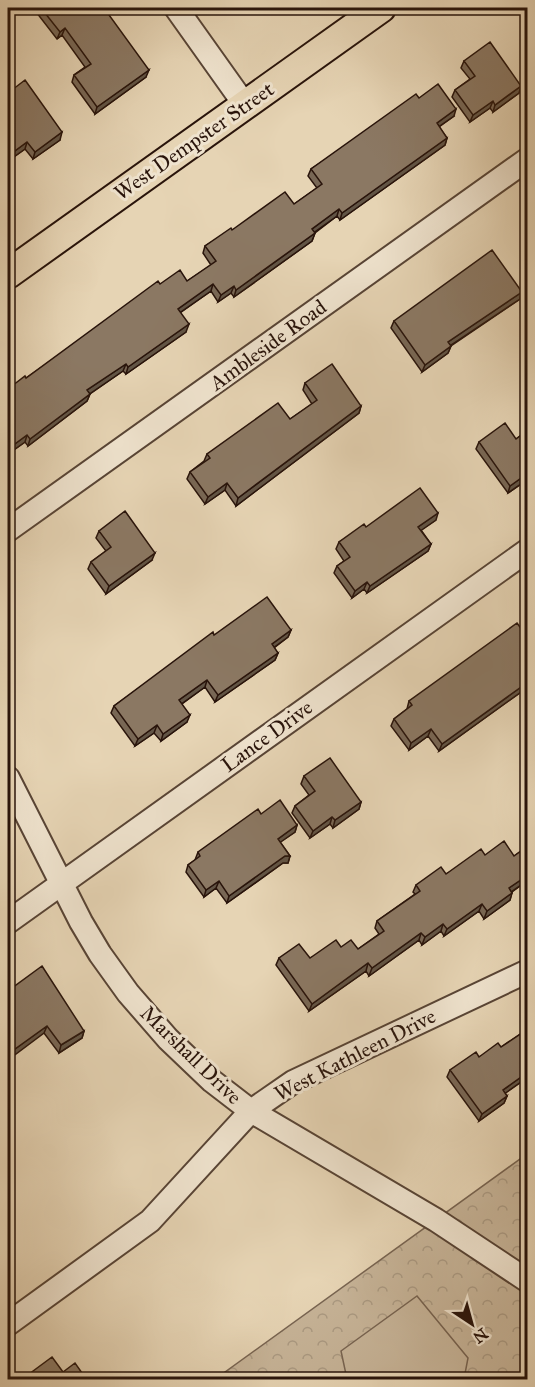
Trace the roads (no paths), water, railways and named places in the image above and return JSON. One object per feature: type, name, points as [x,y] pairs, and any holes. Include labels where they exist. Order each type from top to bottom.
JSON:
[{"type":"main road","name":"West Dempster Street","points":[[8,274],[381,8]]},
{"type":"street","points":[[176,8],[245,105]]},
{"type":"street","name":"Ambleside Road","points":[[8,530],[528,159]]},
{"type":"street","name":"Lance Drive","points":[[8,922],[528,550]]},
{"type":"street","name":"Marshall Drive","points":[[8,778],[100,954],[148,1018],[212,1081],[250,1111],[436,1220],[528,1281]]},
{"type":"street","name":"West Kathleen Drive","points":[[8,1324],[150,1221],[250,1111],[293,1083],[528,971]]}]
